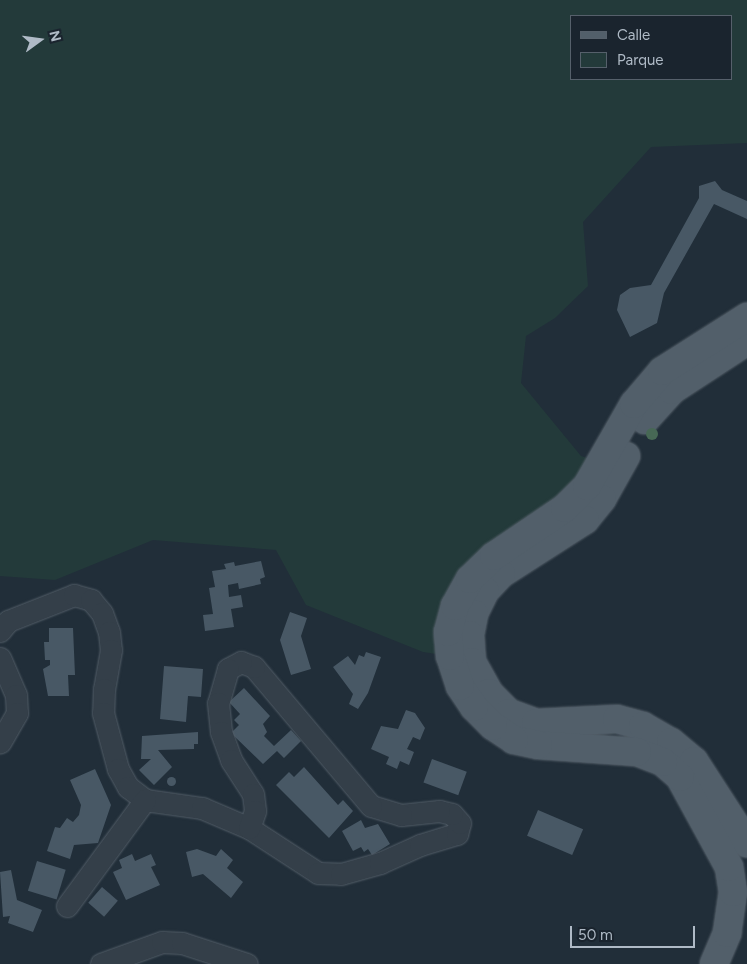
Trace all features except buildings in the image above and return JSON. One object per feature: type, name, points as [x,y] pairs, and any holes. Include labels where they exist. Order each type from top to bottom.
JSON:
[{"type":"main road","points":[[714,964],[737,928],[729,867],[680,777],[663,762],[637,752],[538,745],[514,740],[480,713],[460,686],[450,656],[448,632],[455,606],[470,579],[494,556],[565,508],[587,486],[634,404],[662,371],[747,317]]},
{"type":"main road","points":[[747,341],[672,390],[647,417],[618,472],[585,520],[501,574],[485,591],[474,614],[470,635],[472,662],[489,693],[509,713],[536,723],[617,719],[643,726],[671,742],[694,760],[747,843]]},
{"type":"street","points":[[0,631],[8,621],[74,595],[91,600],[102,613],[109,632],[111,650],[104,689],[103,713],[118,769],[128,787],[145,800],[202,808],[250,828],[318,873],[340,874],[380,863],[420,845],[457,834],[460,823],[452,814],[438,810],[401,815],[371,806],[254,667],[241,662],[228,670],[218,703],[221,732],[232,760],[253,794],[255,811],[250,828]]},
{"type":"street","points":[[0,658],[16,694],[17,713],[0,742]]},
{"type":"street","points":[[67,906],[145,800]]},
{"type":"street","points":[[101,964],[162,942],[182,943],[247,964]]},
{"type":"green space","points":[[0,0],[747,0],[747,143],[651,147],[583,222],[588,286],[555,318],[526,336],[521,383],[581,456],[602,463],[450,656],[423,652],[306,605],[276,550],[153,540],[55,580],[0,576]]}]
